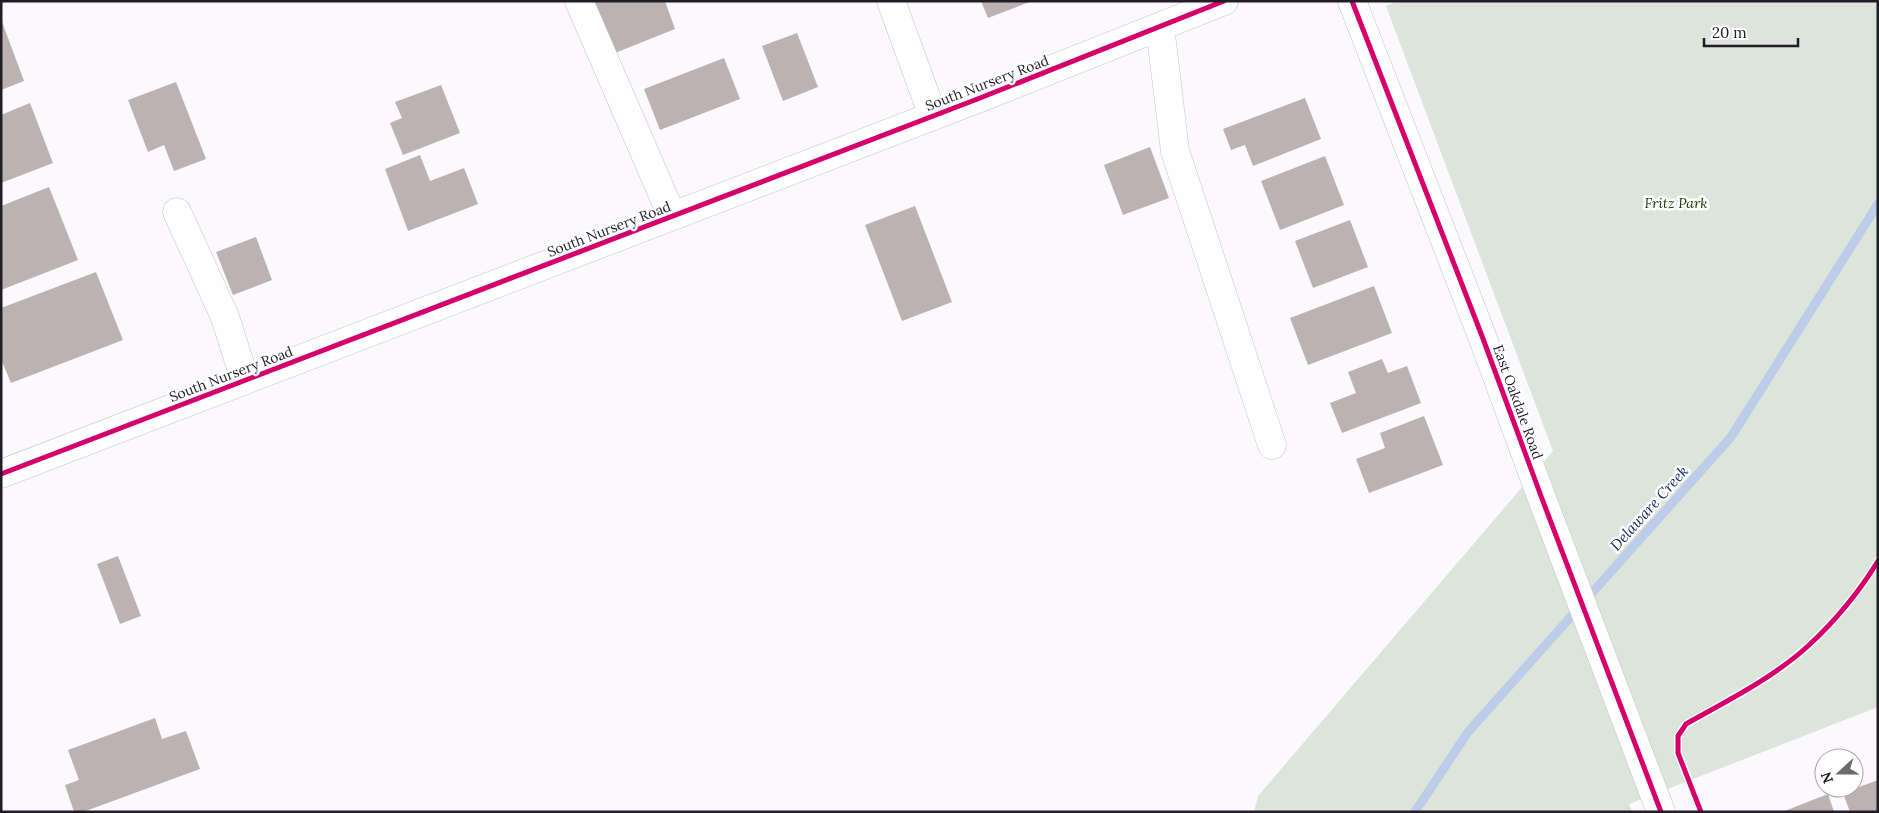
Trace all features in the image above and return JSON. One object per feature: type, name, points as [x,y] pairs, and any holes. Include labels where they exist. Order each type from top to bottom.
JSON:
[{"type":"street","points":[[579,1],[672,216]]},
{"type":"street","points":[[891,1],[934,116]]},
{"type":"street","name":"South Nursery Road","points":[[1,474],[934,116],[1224,1]]},
{"type":"street","name":"East Oakdale Road","points":[[1352,1],[1482,336],[1540,496],[1661,812]]},
{"type":"street","points":[[1160,27],[1175,151],[1272,444]]},
{"type":"street","points":[[177,212],[225,317],[245,380]]},
{"type":"green space","name":"Fritz Park","points":[[1397,1],[1878,1],[1878,707],[1629,804],[1632,812],[1254,812],[1258,796],[1553,451],[1386,6]]},
{"type":"building","points":[[589,1],[665,1],[675,29],[610,55]]},
{"type":"building","points":[[981,1],[1032,1],[988,18]]},
{"type":"building","points":[[1,19],[24,81],[1,90]]},
{"type":"building","points":[[797,33],[818,87],[783,101],[762,46]]},
{"type":"building","points":[[724,58],[740,99],[660,130],[644,89]]},
{"type":"building","points":[[176,82],[206,159],[174,171],[164,145],[148,152],[128,100]]},
{"type":"building","points":[[441,85],[460,133],[403,155],[390,123],[402,118],[395,102]]},
{"type":"building","points":[[1305,98],[1321,139],[1253,166],[1245,145],[1231,150],[1223,129]]},
{"type":"building","points":[[30,103],[53,163],[1,183],[1,115]]},
{"type":"building","points":[[1150,147],[1169,198],[1123,215],[1104,165]]},
{"type":"building","points":[[420,155],[430,181],[464,168],[478,204],[408,231],[385,169]]},
{"type":"building","points":[[1325,156],[1344,205],[1280,230],[1261,181]]},
{"type":"building","points":[[49,187],[78,260],[1,290],[1,206]]},
{"type":"building","points":[[915,206],[952,302],[902,321],[865,225]]},
{"type":"building","points":[[1350,220],[1368,267],[1313,288],[1295,241]]},
{"type":"building","points":[[256,237],[272,280],[233,295],[216,252]]},
{"type":"building","points":[[96,272],[123,340],[11,383],[1,359],[1,308]]},
{"type":"building","points":[[1374,286],[1392,333],[1308,365],[1290,318]]},
{"type":"building","points":[[1382,359],[1388,373],[1407,366],[1421,403],[1342,433],[1330,403],[1356,393],[1348,372]]},
{"type":"building","points":[[1424,416],[1443,465],[1369,493],[1356,459],[1385,448],[1380,433]]},
{"type":"building","points":[[118,556],[141,616],[120,624],[97,564]]},
{"type":"building","points":[[155,718],[162,739],[186,731],[200,769],[83,812],[74,812],[65,785],[79,780],[68,750]]},
{"type":"building","points":[[1878,780],[1878,812],[1850,812],[1845,798],[1864,798],[1864,785]]},
{"type":"building","points":[[1818,798],[1829,798],[1834,812],[1782,812]]},
{"type":"waterway","name":"Delaware Creek","points":[[1415,812],[1468,732],[1731,437],[1878,204]]},
{"type":"cycle path","points":[[1,474],[980,98],[1224,1]]},
{"type":"cycle path","points":[[1352,1],[1482,336],[1661,812]]},
{"type":"cycle path","points":[[1701,812],[1678,753],[1678,736],[1686,724],[1749,688],[1794,658],[1837,617],[1878,561]]}]
